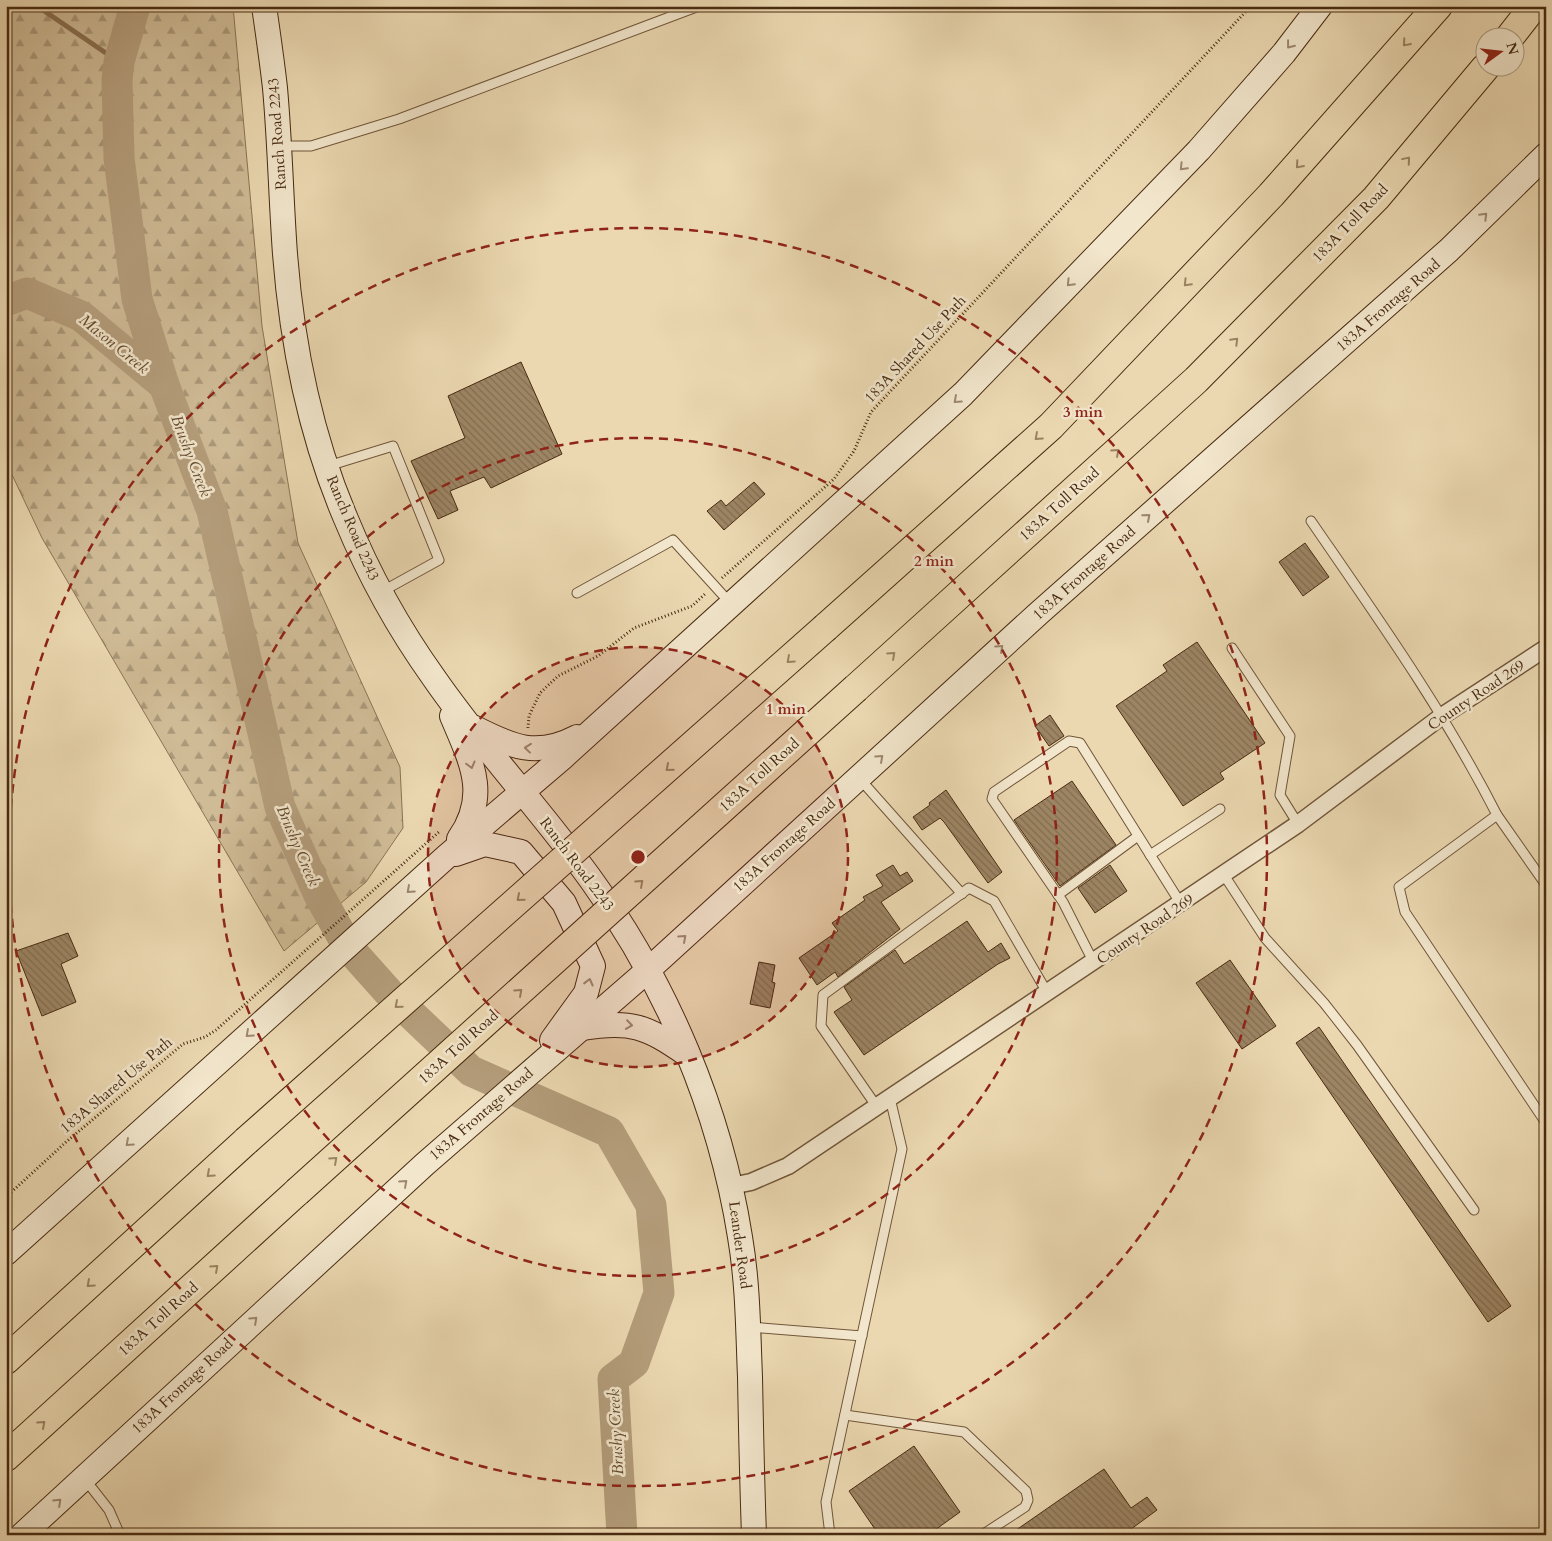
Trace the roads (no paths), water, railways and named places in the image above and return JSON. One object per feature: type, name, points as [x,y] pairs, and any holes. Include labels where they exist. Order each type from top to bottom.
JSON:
[{"type":"highway","points":[[6,1360],[246,1141],[826,628],[1051,426],[1272,195],[1438,6]]},
{"type":"highway","points":[[1518,28],[1534,6]]},
{"type":"highway","name":"183A Toll Road","points":[[6,1456],[1196,380],[1376,198],[1476,78]]},
{"type":"main road","name":"Ranch Road 2243","points":[[264,6],[275,90],[285,259],[295,343],[307,402],[326,466],[345,517],[381,592],[401,628],[441,688],[591,880],[622,925],[647,971]]},
{"type":"main road","points":[[6,1253],[446,857],[604,720],[962,394],[1199,150],[1284,52],[1320,6]]},
{"type":"main road","name":"183A Frontage Road","points":[[22,1535],[425,1164],[528,1073],[573,1028],[647,971],[1039,613],[1449,250],[1546,155]]},
{"type":"main road","points":[[441,688],[472,764],[476,804],[471,821],[446,857]]},
{"type":"main road","points":[[470,726],[509,745],[532,749],[551,748],[566,743],[604,720]]},
{"type":"main road","points":[[446,857],[485,844],[521,852],[564,903],[593,966],[586,994],[573,1028],[612,1023],[643,1028],[657,1034],[688,1055]]},
{"type":"main road","name":"Leander Road","points":[[647,971],[688,1055],[706,1100],[731,1186],[741,1239],[748,1327],[754,1535]]},
{"type":"street","name":"County Road 269","points":[[731,1186],[751,1182],[788,1166],[1224,875],[1298,824],[1442,716],[1546,648]]},
{"type":"lane","points":[[278,146],[311,146],[399,119],[699,6]]},
{"type":"lane","points":[[326,466],[393,446],[439,560],[381,592]]},
{"type":"lane","points":[[1311,521],[1413,670],[1442,716],[1497,815],[1546,885]]},
{"type":"lane","points":[[577,593],[673,540],[677,542],[713,585],[732,604]]},
{"type":"lane","points":[[1232,648],[1290,736],[1280,795],[1298,824]]},
{"type":"lane","points":[[1094,963],[1058,895],[992,799],[994,792],[1069,741],[1080,743],[1181,904]]},
{"type":"lane","points":[[859,777],[962,894]]},
{"type":"lane","points":[[1150,855],[1220,808]]},
{"type":"lane","points":[[1497,815],[1399,887],[1405,912],[1546,1124]]},
{"type":"lane","points":[[1058,895],[1138,836]]},
{"type":"lane","points":[[1224,875],[1265,938],[1324,1003],[1357,1045],[1474,1210]]},
{"type":"lane","points":[[830,1535],[826,1502],[902,1149],[883,1103],[821,1026],[823,995],[969,888],[994,901],[1048,994]]},
{"type":"lane","points":[[748,1327],[862,1336]]},
{"type":"lane","points":[[845,1415],[964,1432],[1026,1491],[1028,1500],[1025,1507],[982,1535]]},
{"type":"lane","points":[[84,1478],[109,1510],[120,1535]]},
{"type":"waterway","points":[[37,6],[119,62]]},
{"type":"waterway","name":"Brushy Creek","points":[[135,6],[119,62],[117,80],[119,158],[137,299],[164,385],[212,511],[280,807],[319,895],[348,947],[390,994],[471,1071],[609,1132],[651,1205],[659,1293],[634,1363],[613,1379],[622,1535]]},
{"type":"waterway","name":"Mason Creek","points":[[6,301],[27,293],[81,316],[164,385]]}]
